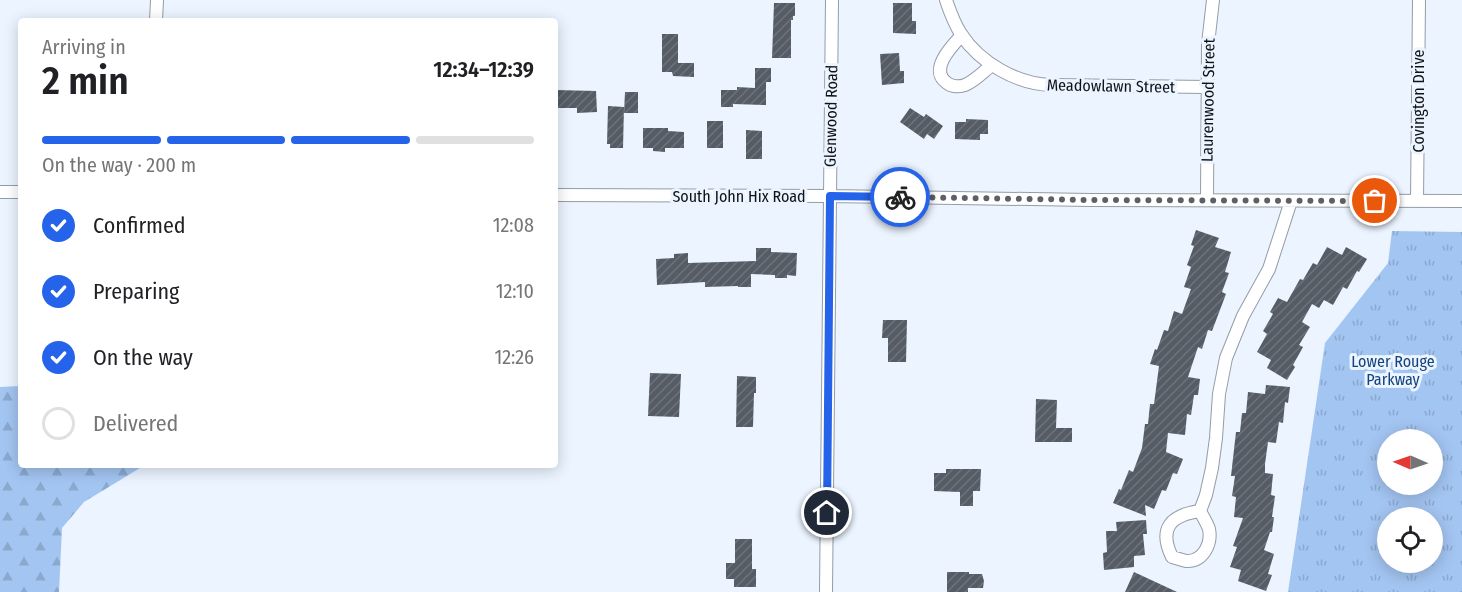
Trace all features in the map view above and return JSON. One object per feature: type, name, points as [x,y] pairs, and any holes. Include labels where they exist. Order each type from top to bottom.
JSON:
[{"type":"street","points":[[156,18],[157,0]]},
{"type":"street","name":"Glenwood Road","points":[[826,592],[832,0]]},
{"type":"street","name":"Meadowlawn Street","points":[[946,0],[962,35],[975,51],[992,65],[1026,81],[1045,85],[1207,87]]},
{"type":"street","name":"Laurenwood Street","points":[[1207,200],[1208,44],[1213,0]]},
{"type":"street","name":"Covington Drive","points":[[1417,201],[1419,0]]},
{"type":"street","points":[[962,35],[940,65],[939,71],[947,84],[954,86],[968,84],[992,65]]},
{"type":"street","points":[[0,192],[18,192]]},
{"type":"street","name":"South John Hix Road","points":[[558,195],[1462,201]]},
{"type":"street","points":[[1200,511],[1212,468],[1219,394],[1226,357],[1243,316],[1269,269],[1291,201]]},
{"type":"green space","name":"Lower Rouge Parkway","points":[[1392,231],[1462,232],[1462,592],[1288,592],[1325,343],[1388,263]]},
{"type":"green space","points":[[18,386],[18,468],[140,468],[84,502],[62,528],[59,592],[0,592],[0,387]]},
{"type":"building","points":[[774,3],[795,3],[795,16],[791,20],[791,58],[772,58]]},
{"type":"building","points":[[893,3],[912,3],[912,21],[916,21],[916,34],[893,33]]},
{"type":"building","points":[[662,34],[678,34],[678,63],[694,63],[694,77],[673,76],[672,72],[662,72]]},
{"type":"building","points":[[899,53],[900,71],[904,71],[904,83],[882,85],[880,54]]},
{"type":"building","points":[[755,68],[771,68],[771,82],[766,82],[766,105],[733,104],[733,107],[721,107],[721,90],[737,90],[737,87],[755,88]]},
{"type":"building","points":[[558,90],[596,91],[597,112],[577,113],[577,108],[558,108]]},
{"type":"building","points":[[625,92],[638,92],[638,113],[624,113]]},
{"type":"building","points":[[608,106],[624,107],[623,148],[610,148],[610,144],[607,144]]},
{"type":"building","points":[[910,108],[924,117],[926,114],[943,126],[934,139],[927,134],[924,139],[900,122]]},
{"type":"building","points":[[966,119],[988,120],[988,134],[980,134],[980,140],[955,139],[955,122],[966,122]]},
{"type":"building","points":[[707,121],[723,121],[723,148],[707,148]]},
{"type":"building","points":[[643,128],[668,128],[668,131],[684,132],[684,148],[665,148],[665,152],[643,148]]},
{"type":"building","points":[[746,130],[762,131],[762,159],[746,159]]},
{"type":"building","points":[[1196,230],[1219,238],[1215,247],[1231,252],[1225,272],[1229,273],[1222,292],[1226,294],[1212,331],[1208,330],[1202,349],[1198,347],[1188,377],[1200,379],[1198,395],[1194,395],[1191,415],[1187,414],[1185,435],[1168,433],[1166,452],[1183,459],[1177,474],[1173,473],[1166,491],[1162,490],[1154,509],[1145,505],[1146,516],[1113,503],[1129,470],[1133,472],[1142,448],[1145,424],[1148,424],[1150,404],[1154,404],[1159,366],[1150,364],[1155,349],[1157,350],[1164,330],[1168,331],[1174,311],[1182,314],[1191,289],[1184,287],[1191,267],[1187,265],[1194,246],[1191,245]]},
{"type":"building","points":[[1327,247],[1342,255],[1346,247],[1367,259],[1347,289],[1343,287],[1333,305],[1324,300],[1319,308],[1312,304],[1302,322],[1310,327],[1299,345],[1303,347],[1287,380],[1267,368],[1271,360],[1257,352],[1267,334],[1263,331],[1273,314],[1270,312],[1278,298],[1287,302],[1300,279],[1303,280],[1313,263],[1317,265]]},
{"type":"building","points":[[756,248],[771,248],[771,252],[797,253],[796,276],[787,275],[787,278],[775,278],[775,275],[751,274],[751,287],[705,287],[705,282],[657,285],[656,259],[674,258],[674,254],[688,253],[688,263],[756,261]]},
{"type":"building","points":[[883,320],[907,320],[906,362],[888,362],[888,338],[882,338]]},
{"type":"building","points":[[650,373],[681,374],[679,417],[648,416]]},
{"type":"building","points":[[737,376],[756,377],[753,427],[736,427]]},
{"type":"building","points":[[1266,385],[1290,387],[1288,403],[1285,402],[1283,423],[1279,422],[1276,443],[1268,442],[1265,464],[1265,473],[1273,474],[1271,495],[1275,496],[1272,532],[1270,532],[1264,550],[1274,554],[1268,574],[1272,575],[1266,591],[1238,581],[1241,570],[1230,567],[1237,547],[1233,546],[1243,518],[1234,517],[1236,497],[1232,496],[1235,476],[1231,476],[1236,432],[1240,432],[1242,413],[1246,413],[1248,392],[1265,394]]},
{"type":"building","points":[[1036,399],[1057,400],[1056,428],[1072,428],[1072,442],[1035,442]]},
{"type":"building","points":[[946,469],[981,469],[980,491],[973,491],[973,506],[960,506],[960,492],[934,491],[934,473],[946,473]]},
{"type":"building","points":[[1146,520],[1147,534],[1143,534],[1145,555],[1134,556],[1134,567],[1104,570],[1103,553],[1107,552],[1106,531],[1117,531],[1116,522]]},
{"type":"building","points":[[735,539],[752,539],[752,569],[756,569],[756,587],[734,587],[734,579],[726,579],[726,563],[735,563]]},
{"type":"building","points":[[947,572],[982,574],[983,588],[968,588],[968,592],[947,592]]},
{"type":"building","points":[[1134,572],[1177,592],[1125,592]]},
{"type":"way so far","points":[[900,197],[1375,201]]},
{"type":"route","points":[[827,513],[830,196],[900,197]]}]
